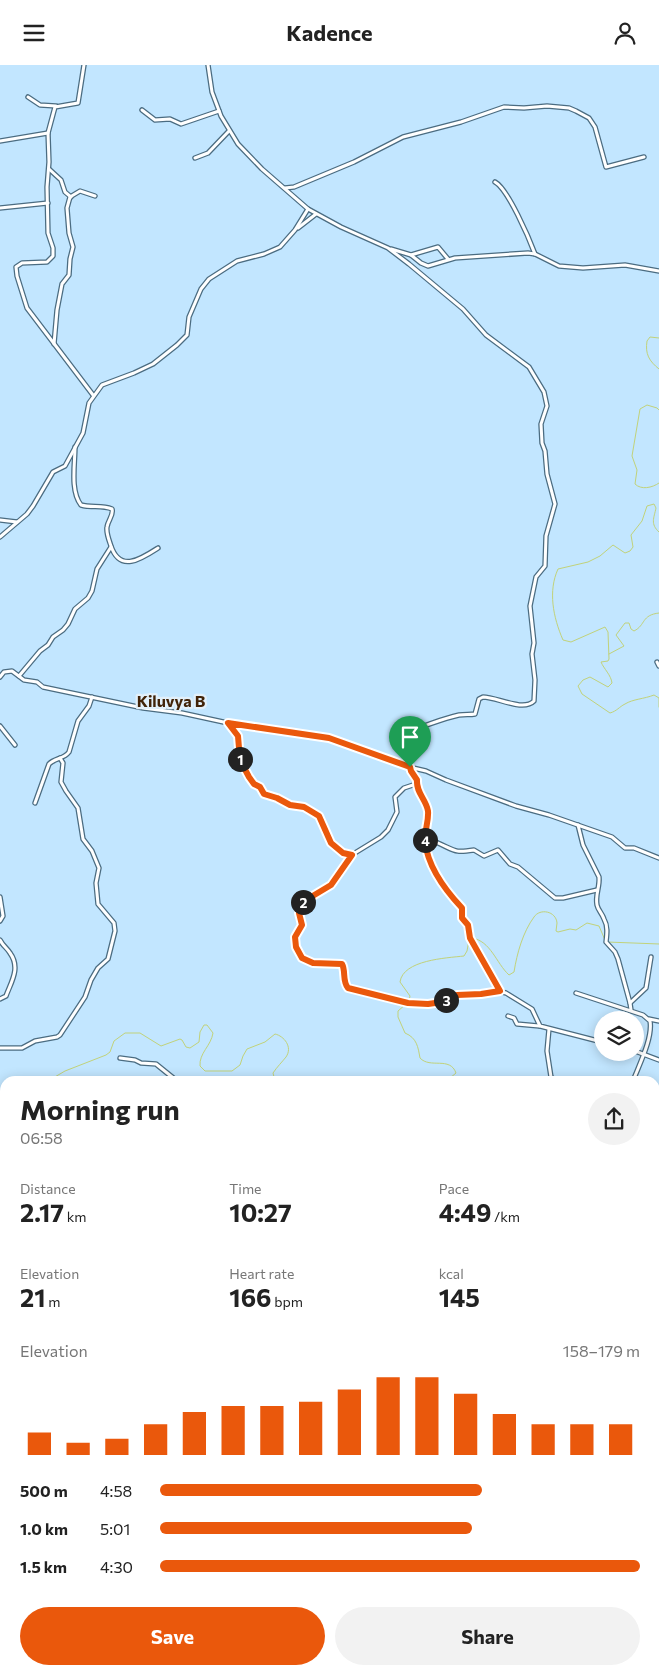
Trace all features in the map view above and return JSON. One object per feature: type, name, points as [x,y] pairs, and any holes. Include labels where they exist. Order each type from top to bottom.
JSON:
[{"type":"street","points":[[28,97],[40,105],[56,107],[78,103],[84,65]]},
{"type":"street","points":[[208,65],[210,85],[219,111],[244,151],[308,209],[388,249],[411,255],[428,266],[448,259],[535,253],[559,266],[583,268],[625,265],[659,271]]},
{"type":"street","points":[[284,189],[294,187],[354,162],[403,137],[461,122],[510,106],[524,108],[560,107],[583,114],[593,122],[606,167],[644,157]]},
{"type":"street","points":[[56,107],[48,133],[48,233],[53,248],[53,256],[47,262],[22,263],[16,267],[25,305],[93,395]]},
{"type":"street","points":[[142,110],[155,120],[171,119],[181,125],[219,111]]},
{"type":"street","points":[[195,158],[208,153],[230,131]]},
{"type":"street","points":[[0,141],[48,133]]},
{"type":"street","points":[[49,169],[60,181],[65,192],[71,197]]},
{"type":"street","points":[[495,182],[499,184],[513,206],[535,253]]},
{"type":"street","points":[[54,345],[57,310],[62,284],[69,274],[73,247],[69,233],[67,208],[71,197],[81,191],[95,196]]},
{"type":"street","points":[[0,207],[48,203]]},
{"type":"street","points":[[0,537],[34,506],[53,473],[65,466],[83,433],[89,403],[102,385],[157,362],[177,345],[187,335],[189,317],[201,289],[209,279],[237,261],[273,251],[286,241],[308,209]]},
{"type":"street","points":[[295,230],[316,214]]},
{"type":"street","points":[[411,255],[438,247],[448,259]]},
{"type":"street","points":[[388,249],[463,309],[481,330],[505,351],[523,362],[534,374],[546,400],[546,413],[541,424],[542,443],[545,451],[546,474],[555,503],[546,536],[544,566],[536,577],[530,606],[534,643],[532,654],[535,681],[534,701],[530,705],[522,706],[482,697],[479,699],[475,714],[457,716],[412,730],[406,739],[406,755],[411,771],[417,780],[416,785],[428,811],[425,836],[427,851],[435,872],[451,897],[462,908],[462,918],[468,925],[470,938],[500,991],[532,1009],[540,1026]]},
{"type":"street","points":[[75,446],[77,497],[81,505],[112,509],[113,512],[107,529],[115,556],[120,560],[136,561],[158,548]]},
{"type":"street","points":[[0,519],[18,522]]},
{"type":"street","points":[[19,676],[53,637],[63,630],[75,609],[88,598],[92,591],[97,569],[111,547]]},
{"type":"street","points":[[0,677],[8,671],[14,672],[24,680],[37,682],[43,687],[228,723],[329,738],[426,771],[516,806],[537,811],[612,837],[624,848],[634,848],[659,858]]},
{"type":"street","points":[[35,803],[49,764],[66,756],[69,752],[78,721],[89,706],[92,697]]},
{"type":"street","points":[[228,723],[238,736],[240,760],[254,784],[260,787],[264,794],[290,805],[304,807],[319,816],[331,843],[343,853],[352,855]]},
{"type":"street","points":[[0,726],[15,745]]},
{"type":"street","points":[[0,1048],[22,1048],[34,1041],[60,1035],[85,997],[98,968],[108,959],[115,931],[114,923],[98,904],[96,883],[99,868],[84,839],[78,808],[62,782],[62,763],[60,758]]},
{"type":"street","points":[[416,785],[404,789],[395,797],[397,812],[388,830],[381,837],[352,855],[331,885],[301,903],[299,913],[302,925],[295,937],[296,947],[302,958],[313,963],[342,964],[344,981],[348,988],[408,1003],[428,1004],[442,1002],[457,995],[500,991]]},
{"type":"street","points":[[576,993],[631,1011],[618,959],[615,952],[606,942],[604,917],[597,908],[596,898],[599,877],[583,845],[578,825]]},
{"type":"street","points":[[425,836],[452,851],[464,852],[474,850],[484,856],[498,850],[510,864],[518,867],[555,898],[597,890]]},
{"type":"street","points":[[0,897],[3,916],[0,921]]},
{"type":"street","points":[[0,940],[3,947],[11,954],[15,970],[14,980],[6,996],[0,999]]},
{"type":"street","points":[[630,1003],[646,988],[651,957]]},
{"type":"street","points":[[508,1016],[513,1017],[517,1024],[540,1026],[594,1040]]},
{"type":"street","points":[[644,1016],[659,1021]]},
{"type":"street","points":[[648,1018],[651,1025],[644,1053],[659,1060]]},
{"type":"street","points":[[549,1029],[547,1052],[551,1076]]},
{"type":"street","points":[[120,1058],[135,1060],[141,1063],[156,1063],[171,1076]]},
{"type":"street","points":[[635,1076],[641,1061]]},
{"type":"waterway","points":[[659,338],[650,337],[647,341],[648,357],[659,369]]},
{"type":"waterway","points":[[659,410],[647,405],[640,409],[632,456],[637,470],[635,484],[647,488],[659,483]]},
{"type":"waterway","points":[[659,532],[654,526],[656,508],[654,504],[647,506],[642,521],[631,535],[633,547],[630,551],[625,553],[613,545],[600,556],[588,562],[558,569],[553,586],[554,613],[563,640],[571,642],[605,627],[608,632],[609,659],[608,661],[601,662],[612,683],[608,687],[590,677],[583,680],[578,686],[582,694],[610,713],[628,702],[654,695],[659,698],[659,707]]},
{"type":"waterway","points":[[609,654],[624,646],[616,635],[625,623],[629,623],[634,631],[638,629],[646,618],[659,613]]},
{"type":"waterway","points":[[472,938],[484,943],[509,975],[514,972],[519,950],[527,929],[534,917],[540,912],[551,913],[554,916],[557,923],[556,931],[558,932],[570,929],[576,930],[587,923],[599,926],[605,940]]},
{"type":"waterway","points":[[409,1001],[410,996],[400,982],[403,975],[409,969],[426,961],[464,956],[469,940]]},
{"type":"waterway","points":[[607,942],[659,944]]},
{"type":"waterway","points":[[406,1004],[398,1011],[398,1017],[405,1033],[412,1037],[416,1043],[420,1058],[429,1063],[449,1065],[456,1073],[452,1076]]},
{"type":"waterway","points":[[56,1076],[106,1055],[110,1052],[114,1041],[125,1033],[140,1033],[161,1046],[180,1039],[186,1047],[190,1048],[199,1042],[200,1032],[204,1025],[207,1025],[213,1033],[200,1061],[200,1066],[205,1071],[232,1071],[240,1065],[247,1049],[265,1042],[275,1034],[282,1037],[288,1046],[288,1053],[273,1073],[274,1076]]},
{"type":"district","name":"Kiluvya B","points":[[171,701]]},
{"type":"route","points":[[228,723],[329,738],[345,742],[410,767],[417,780],[416,785],[428,811],[425,840],[431,864],[451,897],[462,908],[462,918],[468,925],[470,938],[500,991],[457,995],[442,1002],[428,1004],[408,1003],[355,991],[346,987],[342,964],[313,963],[302,958],[296,947],[295,937],[302,925],[299,913],[301,903],[331,885],[348,858],[352,855],[343,853],[331,843],[319,816],[304,807],[295,807],[264,794],[260,787],[254,784],[240,760],[239,738],[228,723]]}]
